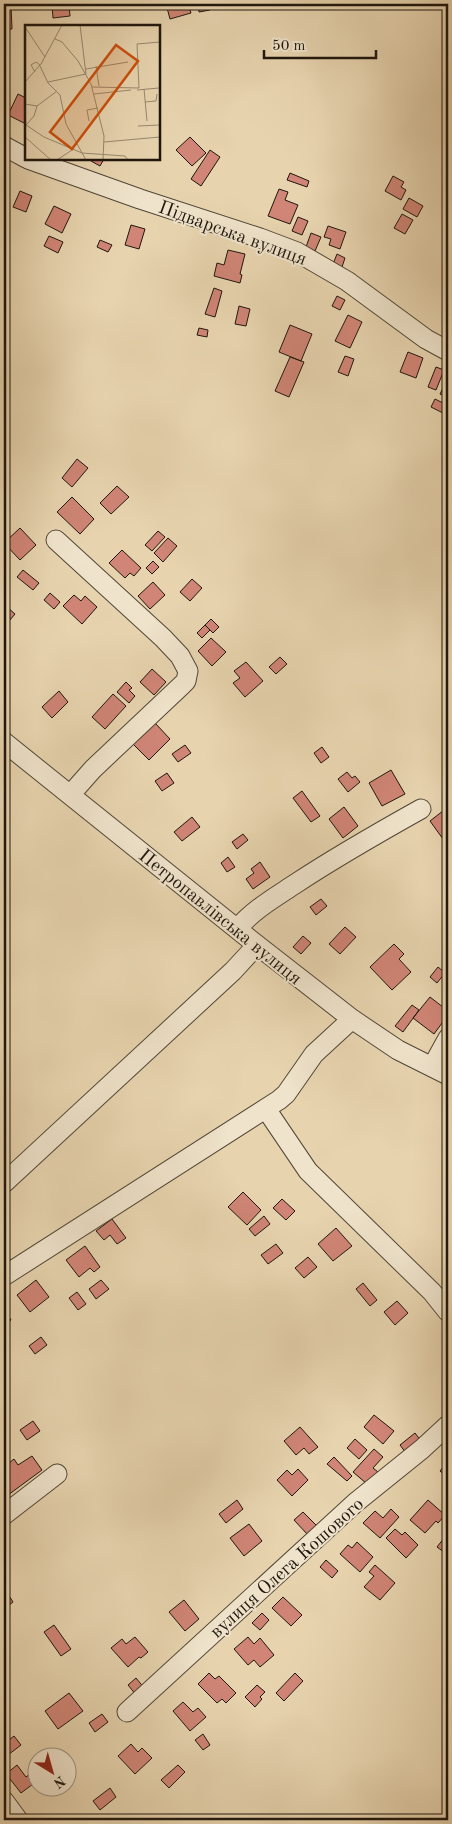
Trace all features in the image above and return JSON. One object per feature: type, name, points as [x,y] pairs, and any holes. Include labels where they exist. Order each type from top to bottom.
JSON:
[{"type":"street","name":"Підварська вулиця","points":[[4,146],[25,157]]},
{"type":"street","name":"Підварська вулиця","points":[[33,160],[140,199],[297,252],[347,281],[426,339],[448,351]]},
{"type":"street","points":[[56,540],[163,638],[180,656],[188,671],[186,681],[93,769],[70,795]]},
{"type":"street","name":"Петропавлівська вулиця","points":[[4,742],[257,946],[352,1019],[398,1050],[440,1071]]},
{"type":"street","points":[[237,929],[258,910],[313,872],[421,809]]},
{"type":"street","points":[[4,1183],[226,978],[257,946]]},
{"type":"street","points":[[4,1276],[266,1109],[286,1094],[314,1054],[352,1019]]},
{"type":"street","points":[[440,1071],[448,1038]]},
{"type":"street","points":[[266,1109],[308,1171],[432,1292],[448,1312]]},
{"type":"street","name":"вулиця Олега Кошового","points":[[127,1712],[355,1503],[422,1449],[448,1425]]},
{"type":"street","points":[[4,1515],[56,1474]]},
{"type":"street","points":[[4,1801],[18,1820]]},
{"type":"building","points":[[52,4],[69,4],[70,16],[53,18]]},
{"type":"building","points":[[166,4],[188,4],[191,13],[170,19]]},
{"type":"building","points":[[198,4],[209,4],[210,10],[199,12]]},
{"type":"building","points":[[11,5],[12,29],[4,29],[4,6]]},
{"type":"building","points":[[18,94],[25,98],[25,124],[8,115]]},
{"type":"building","points":[[190,137],[206,153],[192,166],[176,150]]},
{"type":"building","points":[[210,150],[220,157],[201,186],[191,179]]},
{"type":"building","points":[[92,160],[103,160],[100,166]]},
{"type":"building","points":[[290,173],[309,181],[307,187],[287,180]]},
{"type":"building","points":[[393,176],[404,182],[401,187],[406,190],[401,200],[385,191]]},
{"type":"building","points":[[279,189],[288,192],[285,200],[298,205],[290,224],[268,216]]},
{"type":"building","points":[[20,191],[32,196],[26,212],[13,207]]},
{"type":"building","points":[[409,198],[423,206],[417,217],[403,209]]},
{"type":"building","points":[[54,206],[71,214],[62,233],[45,224]]},
{"type":"building","points":[[402,214],[413,220],[405,234],[394,228]]},
{"type":"building","points":[[298,217],[308,221],[302,235],[292,231]]},
{"type":"building","points":[[131,225],[145,229],[139,249],[125,245]]},
{"type":"building","points":[[328,226],[346,232],[340,249],[329,245],[331,239],[324,237]]},
{"type":"building","points":[[311,233],[321,237],[315,251],[306,247]]},
{"type":"building","points":[[49,236],[63,242],[58,253],[44,246]]},
{"type":"building","points":[[100,240],[112,245],[108,252],[97,247]]},
{"type":"building","points":[[228,250],[245,254],[240,274],[242,275],[240,283],[214,276],[217,263],[224,265]]},
{"type":"building","points":[[337,254],[345,258],[342,267],[333,264]]},
{"type":"building","points":[[214,288],[222,291],[215,317],[205,314]]},
{"type":"building","points":[[337,296],[345,300],[340,310],[332,306]]},
{"type":"building","points":[[239,306],[250,309],[246,326],[235,324]]},
{"type":"building","points":[[348,315],[362,322],[350,348],[335,341]]},
{"type":"building","points":[[290,325],[312,334],[301,361],[279,352]]},
{"type":"building","points":[[199,328],[208,330],[207,337],[197,335]]},
{"type":"building","points":[[408,352],[423,358],[416,378],[400,372]]},
{"type":"building","points":[[345,356],[354,359],[348,376],[338,372]]},
{"type":"building","points":[[290,357],[304,362],[289,397],[275,391]]},
{"type":"building","points":[[436,367],[444,370],[436,390],[428,387]]},
{"type":"building","points":[[446,382],[448,383],[448,398],[440,394]]},
{"type":"building","points":[[435,399],[447,405],[443,413],[431,407]]},
{"type":"building","points":[[77,459],[88,468],[72,487],[62,478]]},
{"type":"building","points":[[117,486],[129,497],[111,514],[100,503]]},
{"type":"building","points":[[72,497],[94,519],[80,534],[57,512]]},
{"type":"building","points":[[20,528],[36,545],[20,560],[4,543]]},
{"type":"building","points":[[158,531],[165,537],[152,551],[145,545]]},
{"type":"building","points":[[168,538],[177,546],[163,562],[154,553]]},
{"type":"building","points":[[122,550],[141,568],[134,576],[130,573],[125,578],[109,563]]},
{"type":"building","points":[[153,561],[159,567],[152,574],[146,568]]},
{"type":"building","points":[[23,570],[39,583],[33,590],[17,577]]},
{"type":"building","points":[[192,579],[202,588],[190,601],[180,592]]},
{"type":"building","points":[[153,582],[165,595],[150,609],[138,596]]},
{"type":"building","points":[[50,593],[60,602],[54,609],[44,600]]},
{"type":"building","points":[[74,595],[81,601],[85,596],[97,607],[82,624],[63,606]]},
{"type":"building","points":[[7,607],[15,614],[4,627],[4,611]]},
{"type":"building","points":[[211,619],[219,627],[213,633],[205,625]]},
{"type":"building","points":[[205,625],[210,630],[202,638],[197,633]]},
{"type":"building","points":[[211,638],[226,652],[212,666],[198,651]]},
{"type":"building","points":[[280,657],[287,664],[276,674],[269,667]]},
{"type":"building","points":[[246,662],[263,681],[245,697],[233,683],[240,678],[234,671]]},
{"type":"building","points":[[152,669],[166,682],[154,695],[140,682]]},
{"type":"building","points":[[126,682],[132,688],[129,690],[135,696],[129,703],[117,692]]},
{"type":"building","points":[[59,691],[68,702],[52,718],[42,707]]},
{"type":"building","points":[[113,694],[126,706],[105,729],[92,717]]},
{"type":"building","points":[[155,723],[170,739],[149,760],[133,744]]},
{"type":"building","points":[[185,745],[191,753],[178,762],[172,754]]},
{"type":"building","points":[[322,747],[329,757],[321,763],[314,753]]},
{"type":"building","points":[[391,770],[405,794],[382,806],[369,783]]},
{"type":"building","points":[[347,772],[352,778],[355,776],[360,782],[348,792],[338,779]]},
{"type":"building","points":[[167,773],[174,783],[162,791],[155,781]]},
{"type":"building","points":[[302,791],[320,816],[311,822],[293,798]]},
{"type":"building","points":[[344,807],[358,826],[343,838],[329,819]]},
{"type":"building","points":[[448,807],[448,846],[430,821]]},
{"type":"building","points":[[192,817],[200,827],[182,841],[174,832]]},
{"type":"building","points":[[243,834],[248,840],[237,849],[232,842]]},
{"type":"building","points":[[228,857],[235,867],[227,872],[221,863]]},
{"type":"building","points":[[260,862],[270,877],[253,889],[246,879],[254,873],[251,869]]},
{"type":"building","points":[[321,899],[327,906],[316,915],[310,907]]},
{"type":"building","points":[[448,923],[448,936],[442,930]]},
{"type":"building","points":[[345,927],[356,937],[340,954],[329,944]]},
{"type":"building","points":[[303,936],[311,943],[301,954],[293,947]]},
{"type":"building","points":[[394,944],[404,954],[399,959],[411,972],[392,990],[370,967]]},
{"type":"building","points":[[438,967],[445,973],[437,983],[430,977]]},
{"type":"building","points":[[430,997],[448,1011],[448,1015],[434,1034],[413,1018]]},
{"type":"building","points":[[412,1005],[419,1010],[403,1032],[395,1026]]},
{"type":"building","points":[[243,1192],[261,1210],[247,1225],[228,1207]]},
{"type":"building","points":[[282,1199],[295,1211],[286,1220],[273,1208]]},
{"type":"building","points":[[264,1216],[270,1224],[255,1236],[249,1229]]},
{"type":"building","points":[[112,1219],[126,1238],[117,1244],[110,1235],[104,1240],[96,1231]]},
{"type":"building","points":[[336,1228],[352,1246],[333,1261],[318,1244]]},
{"type":"building","points":[[276,1244],[283,1253],[268,1264],[261,1255]]},
{"type":"building","points":[[85,1246],[100,1267],[94,1272],[90,1268],[79,1277],[66,1260]]},
{"type":"building","points":[[308,1257],[317,1267],[304,1278],[295,1268]]},
{"type":"building","points":[[36,1280],[49,1297],[30,1312],[17,1295]]},
{"type":"building","points":[[101,1280],[109,1289],[96,1299],[89,1289]]},
{"type":"building","points":[[363,1283],[377,1300],[370,1306],[356,1289]]},
{"type":"building","points":[[77,1292],[86,1304],[78,1310],[69,1298]]},
{"type":"building","points":[[397,1301],[408,1313],[395,1325],[384,1312]]},
{"type":"building","points":[[4,1310],[11,1320],[4,1325]]},
{"type":"building","points":[[41,1337],[47,1345],[35,1354],[29,1346]]},
{"type":"building","points":[[4,1365],[9,1372],[4,1376]]},
{"type":"building","points":[[374,1415],[394,1431],[383,1444],[364,1427]]},
{"type":"building","points":[[33,1421],[40,1431],[27,1440],[20,1430]]},
{"type":"building","points":[[300,1427],[318,1447],[309,1454],[304,1448],[296,1455],[284,1441]]},
{"type":"building","points":[[4,1431],[9,1438],[5,1441],[4,1440]]},
{"type":"building","points":[[415,1433],[421,1441],[406,1453],[400,1445]]},
{"type":"building","points":[[355,1439],[367,1450],[359,1459],[347,1448]]},
{"type":"building","points":[[374,1449],[383,1457],[373,1468],[378,1472],[367,1484],[353,1472]]},
{"type":"building","points":[[32,1456],[42,1470],[4,1498],[4,1467],[14,1459],[18,1465]]},
{"type":"building","points":[[334,1457],[352,1476],[347,1481],[327,1464]]},
{"type":"building","points":[[445,1465],[448,1471],[445,1475],[440,1471]]},
{"type":"building","points":[[298,1469],[308,1480],[292,1496],[277,1480],[287,1470],[292,1475]]},
{"type":"building","points":[[237,1500],[243,1509],[226,1523],[219,1514]]},
{"type":"building","points":[[428,1500],[445,1515],[438,1523],[436,1521],[425,1533],[410,1520]]},
{"type":"building","points":[[391,1509],[399,1517],[380,1538],[363,1523],[375,1511],[383,1518]]},
{"type":"building","points":[[303,1512],[317,1526],[308,1535],[294,1520]]},
{"type":"building","points":[[249,1524],[262,1541],[244,1556],[230,1538]]},
{"type":"building","points":[[395,1529],[402,1535],[405,1532],[418,1545],[406,1558],[386,1538]]},
{"type":"building","points":[[448,1533],[448,1555],[437,1547]]},
{"type":"building","points":[[357,1542],[373,1557],[360,1572],[340,1554],[348,1545],[352,1548]]},
{"type":"building","points":[[326,1560],[338,1571],[332,1578],[320,1567]]},
{"type":"building","points":[[375,1565],[395,1583],[380,1600],[364,1587],[374,1576],[369,1572]]},
{"type":"building","points":[[4,1588],[13,1602],[4,1609]]},
{"type":"building","points":[[283,1597],[302,1615],[291,1626],[272,1608]]},
{"type":"building","points":[[184,1600],[199,1619],[185,1631],[169,1612]]},
{"type":"building","points":[[262,1613],[269,1620],[260,1630],[252,1623]]},
{"type":"building","points":[[54,1625],[71,1649],[61,1656],[44,1632]]},
{"type":"building","points":[[135,1637],[148,1652],[128,1667],[111,1648],[122,1639],[126,1644]]},
{"type":"building","points":[[248,1637],[254,1644],[260,1638],[274,1655],[260,1667],[254,1660],[248,1665],[234,1649]]},
{"type":"building","points":[[209,1673],[215,1679],[219,1676],[236,1693],[226,1703],[222,1699],[217,1703],[198,1684]]},
{"type":"building","points":[[295,1673],[303,1681],[284,1701],[276,1693]]},
{"type":"building","points":[[136,1678],[145,1689],[137,1696],[128,1685]]},
{"type":"building","points":[[257,1685],[265,1692],[255,1707],[245,1697]]},
{"type":"building","points":[[69,1693],[83,1711],[58,1729],[45,1711]]},
{"type":"building","points":[[183,1702],[193,1712],[198,1708],[206,1717],[190,1731],[173,1711]]},
{"type":"building","points":[[102,1714],[108,1722],[95,1732],[89,1723]]},
{"type":"building","points":[[203,1734],[210,1745],[203,1750],[195,1740]]},
{"type":"building","points":[[14,1736],[21,1745],[4,1758],[4,1744]]},
{"type":"building","points":[[131,1744],[138,1752],[142,1748],[152,1758],[135,1774],[118,1756]]},
{"type":"building","points":[[17,1765],[26,1777],[28,1775],[28,1788],[21,1793],[6,1774]]},
{"type":"building","points":[[178,1765],[185,1772],[169,1788],[161,1780]]},
{"type":"building","points":[[110,1788],[116,1797],[100,1810],[93,1801]]}]
